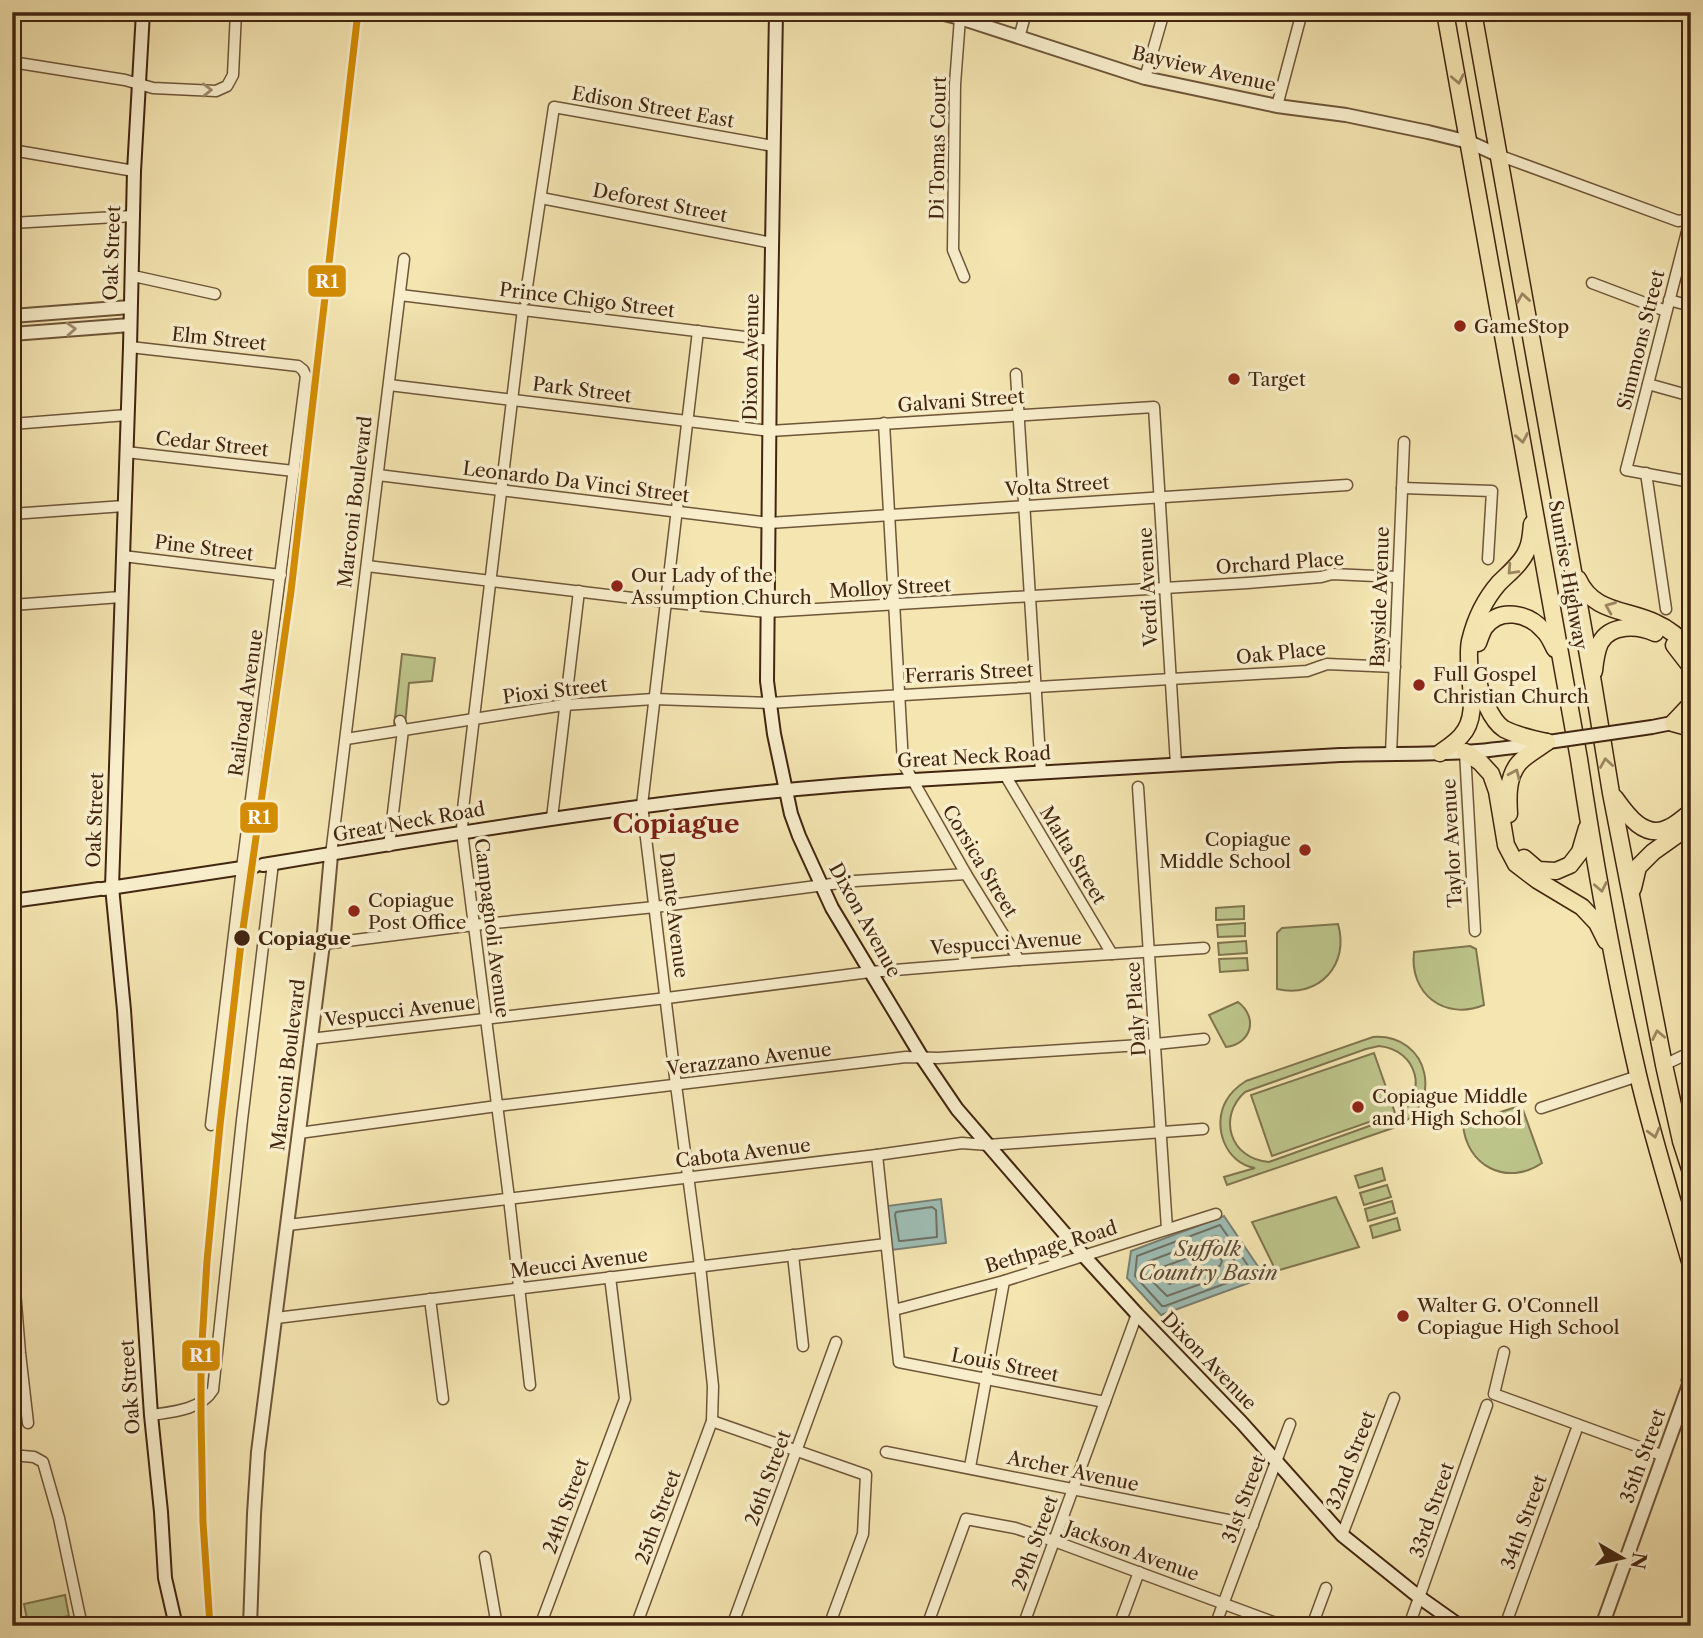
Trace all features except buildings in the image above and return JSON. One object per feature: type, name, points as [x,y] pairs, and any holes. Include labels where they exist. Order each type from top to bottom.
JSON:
[{"type":"highway","name":"Sunrise Highway","points":[[1445,12],[1614,956],[1638,1076],[1691,1265]]},
{"type":"highway","name":"Sunrise Highway","points":[[1473,12],[1611,793],[1664,1065],[1691,1172]]},
{"type":"highway","points":[[1440,753],[1462,735],[1471,722],[1470,642],[1480,611],[1497,586],[1524,558],[1529,547],[1535,508]]},
{"type":"highway","points":[[1571,561],[1582,587],[1592,599],[1609,608],[1656,623],[1678,636],[1691,650]]},
{"type":"highway","points":[[1555,741],[1524,737],[1502,727],[1488,708],[1478,683],[1476,661],[1484,628],[1496,618],[1512,614],[1528,617],[1541,627],[1562,663]]},
{"type":"highway","points":[[1593,684],[1595,660],[1601,641],[1614,630],[1632,627],[1651,631],[1672,642],[1691,667]]},
{"type":"highway","points":[[1691,704],[1673,723],[1691,728]]},
{"type":"highway","points":[[1555,741],[1518,764],[1511,780],[1508,798],[1515,843],[1524,859],[1538,870],[1556,872],[1570,865],[1580,852],[1588,820]]},
{"type":"highway","points":[[1465,752],[1491,774],[1497,790],[1506,845],[1516,864],[1582,907],[1597,923],[1614,956]]},
{"type":"highway","points":[[1611,793],[1626,814],[1639,826],[1652,831],[1667,829],[1691,811]]},
{"type":"highway","points":[[1633,901],[1638,867],[1653,852],[1691,825]]},
{"type":"main road","name":"Oak Street","points":[[143,12],[134,171],[123,556],[105,888],[124,1010],[151,1415],[165,1578],[176,1626]]},
{"type":"main road","name":"Dixon Avenue","points":[[776,12],[767,681],[786,789],[799,836],[821,885],[870,972],[957,1109],[1084,1256],[1242,1423],[1342,1535],[1460,1626]]},
{"type":"main road","name":"Bayview Avenue","points":[[936,12],[1145,78],[1277,106],[1346,115],[1469,142],[1498,155]]},
{"type":"main road","points":[[12,316],[130,307]]},
{"type":"main road","points":[[12,334],[130,324]]},
{"type":"main road","name":"Great Neck Road","points":[[12,901],[331,855],[552,818],[786,789],[1176,764],[1465,752],[1691,720]]},
{"type":"main road","name":"Marconi Boulevard","points":[[250,1626],[258,1452],[323,944],[331,855]]},
{"type":"main road","name":"35th Street","points":[[1602,1626],[1691,1379]]},
{"type":"street","points":[[12,62],[153,88],[216,91],[227,86],[233,75],[236,12]]},
{"type":"street","points":[[1019,38],[1026,12]]},
{"type":"street","points":[[1145,78],[1164,12]]},
{"type":"street","points":[[1277,106],[1302,12]]},
{"type":"street","name":"Di Tomas Court","points":[[960,18],[955,84],[953,250],[964,277]]},
{"type":"street","name":"Edison Street East","points":[[524,305],[554,107],[773,146]]},
{"type":"street","points":[[12,150],[134,171]]},
{"type":"street","points":[[1498,155],[1678,221],[1690,218]]},
{"type":"street","name":"Deforest Street","points":[[541,198],[772,243]]},
{"type":"street","points":[[12,223],[133,216]]},
{"type":"street","name":"Simmons Street","points":[[1646,473],[1626,470],[1690,218]]},
{"type":"street","name":"Marconi Boulevard","points":[[331,855],[404,259]]},
{"type":"street","points":[[131,277],[215,294]]},
{"type":"street","points":[[1592,283],[1668,305],[1691,306]]},
{"type":"street","name":"Prince Chigo Street","points":[[400,295],[524,305],[770,340]]},
{"type":"street","name":"Campagnoli Avenue","points":[[524,305],[462,832],[530,1385]]},
{"type":"street","name":"Dante Avenue","points":[[698,331],[642,805],[700,1266],[713,1386],[712,1421]]},
{"type":"street","name":"Elm Street","points":[[130,347],[298,366],[303,370]]},
{"type":"street","name":"Railroad Avenue","points":[[211,1125],[258,866],[281,575],[306,376],[303,370]]},
{"type":"street","points":[[1016,373],[1041,772]]},
{"type":"street","points":[[1648,384],[1691,396]]},
{"type":"street","name":"Park Street","points":[[389,386],[770,431]]},
{"type":"street","name":"Galvani Street","points":[[770,431],[1154,407]]},
{"type":"street","name":"Verdi Avenue","points":[[1154,407],[1176,764]]},
{"type":"street","points":[[12,424],[127,415]]},
{"type":"street","name":"Corsica Street","points":[[884,423],[903,763],[1019,960]]},
{"type":"street","name":"Bayside Avenue","points":[[1391,754],[1404,442]]},
{"type":"street","name":"Cedar Street","points":[[126,452],[294,471]]},
{"type":"street","points":[[1666,609],[1646,473],[1691,482]]},
{"type":"street","name":"Leonardo Da Vinci Street","points":[[378,475],[769,523]]},
{"type":"street","name":"Volta Street","points":[[769,523],[1347,485]]},
{"type":"street","points":[[1402,488],[1492,491],[1488,559]]},
{"type":"street","points":[[12,514],[124,506]]},
{"type":"street","name":"Pine Street","points":[[123,556],[281,575]]},
{"type":"street","name":"Molloy Street","points":[[367,566],[767,612],[1166,588]]},
{"type":"street","name":"Orchard Place","points":[[1166,588],[1321,578],[1332,574],[1397,577]]},
{"type":"street","points":[[552,818],[579,591]]},
{"type":"street","points":[[12,605],[121,597]]},
{"type":"street","name":"Oak Place","points":[[1170,679],[1307,671],[1326,664],[1395,667]]},
{"type":"street","name":"Ferraris Street","points":[[769,703],[1170,679]]},
{"type":"street","name":"Pioxi Street","points":[[346,739],[401,726],[474,719],[565,705],[654,699],[769,703]]},
{"type":"street","points":[[389,845],[401,726]]},
{"type":"street","name":"Taylor Avenue","points":[[1465,752],[1475,931]]},
{"type":"street","name":"Malta Street","points":[[1005,775],[1111,954]]},
{"type":"street","name":"Daly Place","points":[[1138,787],[1167,1229]]},
{"type":"street","points":[[1689,865],[1691,894]]},
{"type":"street","points":[[151,1415],[182,1410],[208,1399],[213,1390],[242,1120],[258,866]]},
{"type":"street","points":[[323,944],[892,877],[966,874]]},
{"type":"street","name":"Vespucci Avenue","points":[[310,1039],[870,972],[1205,948]]},
{"type":"street","name":"Verazzano Avenue","points":[[299,1133],[496,1106],[906,1058],[1204,1040]]},
{"type":"street","points":[[1664,1065],[1691,1052]]},
{"type":"street","points":[[1541,1108],[1638,1076]]},
{"type":"street","name":"Cabota Avenue","points":[[288,1225],[962,1143],[988,1145],[1203,1129]]},
{"type":"street","points":[[877,1155],[894,1310]]},
{"type":"street","name":"Bethpage Road","points":[[894,1310],[1004,1281],[1216,1214]]},
{"type":"street","name":"Meucci Avenue","points":[[276,1318],[886,1244]]},
{"type":"street","points":[[12,1253],[28,1423]]},
{"type":"street","points":[[793,1255],[803,1346]]},
{"type":"street","name":"24th Street","points":[[540,1626],[625,1399],[610,1277]]},
{"type":"street","points":[[970,1468],[1004,1281]]},
{"type":"street","points":[[430,1299],[443,1399]]},
{"type":"street","name":"Louis Street","points":[[894,1310],[899,1362],[1105,1402]]},
{"type":"street","name":"29th Street","points":[[1023,1626],[1137,1314]]},
{"type":"street","name":"26th Street","points":[[732,1626],[836,1342]]},
{"type":"street","points":[[1503,1352],[1494,1394],[1664,1456]]},
{"type":"street","name":"32nd Street","points":[[1342,1535],[1394,1398]]},
{"type":"street","name":"33rd Street","points":[[1409,1626],[1487,1405]]},
{"type":"street","points":[[712,1421],[866,1475],[863,1534],[829,1626]]},
{"type":"street","name":"25th Street","points":[[636,1626],[712,1421]]},
{"type":"street","name":"31st Street","points":[[1215,1626],[1290,1424]]},
{"type":"street","name":"34th Street","points":[[1505,1626],[1576,1431]]},
{"type":"street","name":"Archer Avenue","points":[[886,1452],[1253,1525]]},
{"type":"street","points":[[12,1455],[34,1457],[43,1462],[59,1518],[82,1626]]},
{"type":"street","name":"Jackson Avenue","points":[[927,1626],[966,1519],[1015,1528],[1054,1541],[1284,1626]]},
{"type":"street","points":[[485,1557],[496,1626]]},
{"type":"street","points":[[1119,1626],[1139,1572]]},
{"type":"street","points":[[1312,1626],[1326,1588]]},
{"type":"green space","points":[[402,654],[435,658],[432,681],[409,683],[405,725],[394,726]]},
{"type":"green space","points":[[1244,906],[1244,919],[1216,920],[1216,908]]},
{"type":"green space","points":[[1245,923],[1245,936],[1218,937],[1217,925]]},
{"type":"green space","points":[[1338,924],[1341,939],[1339,952],[1328,975],[1306,989],[1277,989],[1277,933],[1282,928]]},
{"type":"green space","points":[[1246,941],[1247,953],[1219,955],[1218,943]]},
{"type":"green space","points":[[1470,946],[1476,949],[1484,1005],[1456,1009],[1432,1000],[1417,980],[1414,952]]},
{"type":"green space","points":[[1247,958],[1248,970],[1220,972],[1219,959]]},
{"type":"green space","points":[[1238,1002],[1248,1015],[1249,1029],[1241,1041],[1226,1047],[1209,1015]]},
{"type":"green space","points":[[1373,1037],[1392,1039],[1408,1047],[1418,1058],[1424,1073],[1425,1089],[1420,1104],[1410,1118],[1393,1128],[1227,1185],[1224,1177],[1255,1168],[1236,1159],[1224,1142],[1221,1132],[1220,1121],[1226,1101],[1246,1081]],"holes":[[[1379,1046],[1392,1049],[1410,1064],[1416,1085],[1407,1107],[1397,1116],[1269,1162],[1256,1159],[1237,1145],[1232,1135],[1231,1113],[1245,1092],[1366,1049]]]},
{"type":"green space","points":[[1374,1053],[1395,1113],[1272,1156],[1251,1095]]},
{"type":"green space","points":[[1516,1107],[1523,1110],[1542,1163],[1529,1170],[1502,1172],[1480,1161],[1466,1139],[1463,1124]]},
{"type":"green space","points":[[1382,1168],[1385,1180],[1359,1188],[1355,1176]]},
{"type":"green space","points":[[1387,1185],[1391,1197],[1364,1205],[1360,1193]]},
{"type":"green space","points":[[1336,1197],[1359,1247],[1276,1271],[1252,1222]]},
{"type":"green space","points":[[1392,1201],[1395,1213],[1368,1221],[1365,1209]]},
{"type":"green space","points":[[1397,1218],[1400,1230],[1373,1238],[1370,1226]]},
{"type":"green space","points":[[65,1595],[69,1616],[28,1624],[24,1604]]},
{"type":"water","points":[[941,1199],[946,1243],[892,1250],[887,1206]]},
{"type":"water","name":"Suffolk Country Basin","points":[[1224,1216],[1265,1277],[1161,1315],[1127,1278],[1131,1251]]},
{"type":"transit line","name":"R1","points":[[210,1626],[203,1522],[201,1417],[201,1359],[207,1261],[241,943],[291,591],[358,12]]},
{"type":"place","name":"GameStop","points":[[1460,326]]},
{"type":"place","name":"Target","points":[[1234,379]]},
{"type":"place","name":"Our Lady of the Assumption Church","points":[[617,586]]},
{"type":"place","name":"Full Gospel Christian Church","points":[[1419,685]]},
{"type":"place","name":"Copiague Middle School","points":[[1305,850]]},
{"type":"place","name":"Copiague Post Office","points":[[354,911]]},
{"type":"place","name":"Copiague","points":[[242,938]]},
{"type":"place","name":"Copiague Middle and High School","points":[[1358,1107]]},
{"type":"place","name":"Walter G. O'Connell Copiague High School","points":[[1403,1316]]},
{"type":"district","name":"Copiague","points":[[676,824]]}]
